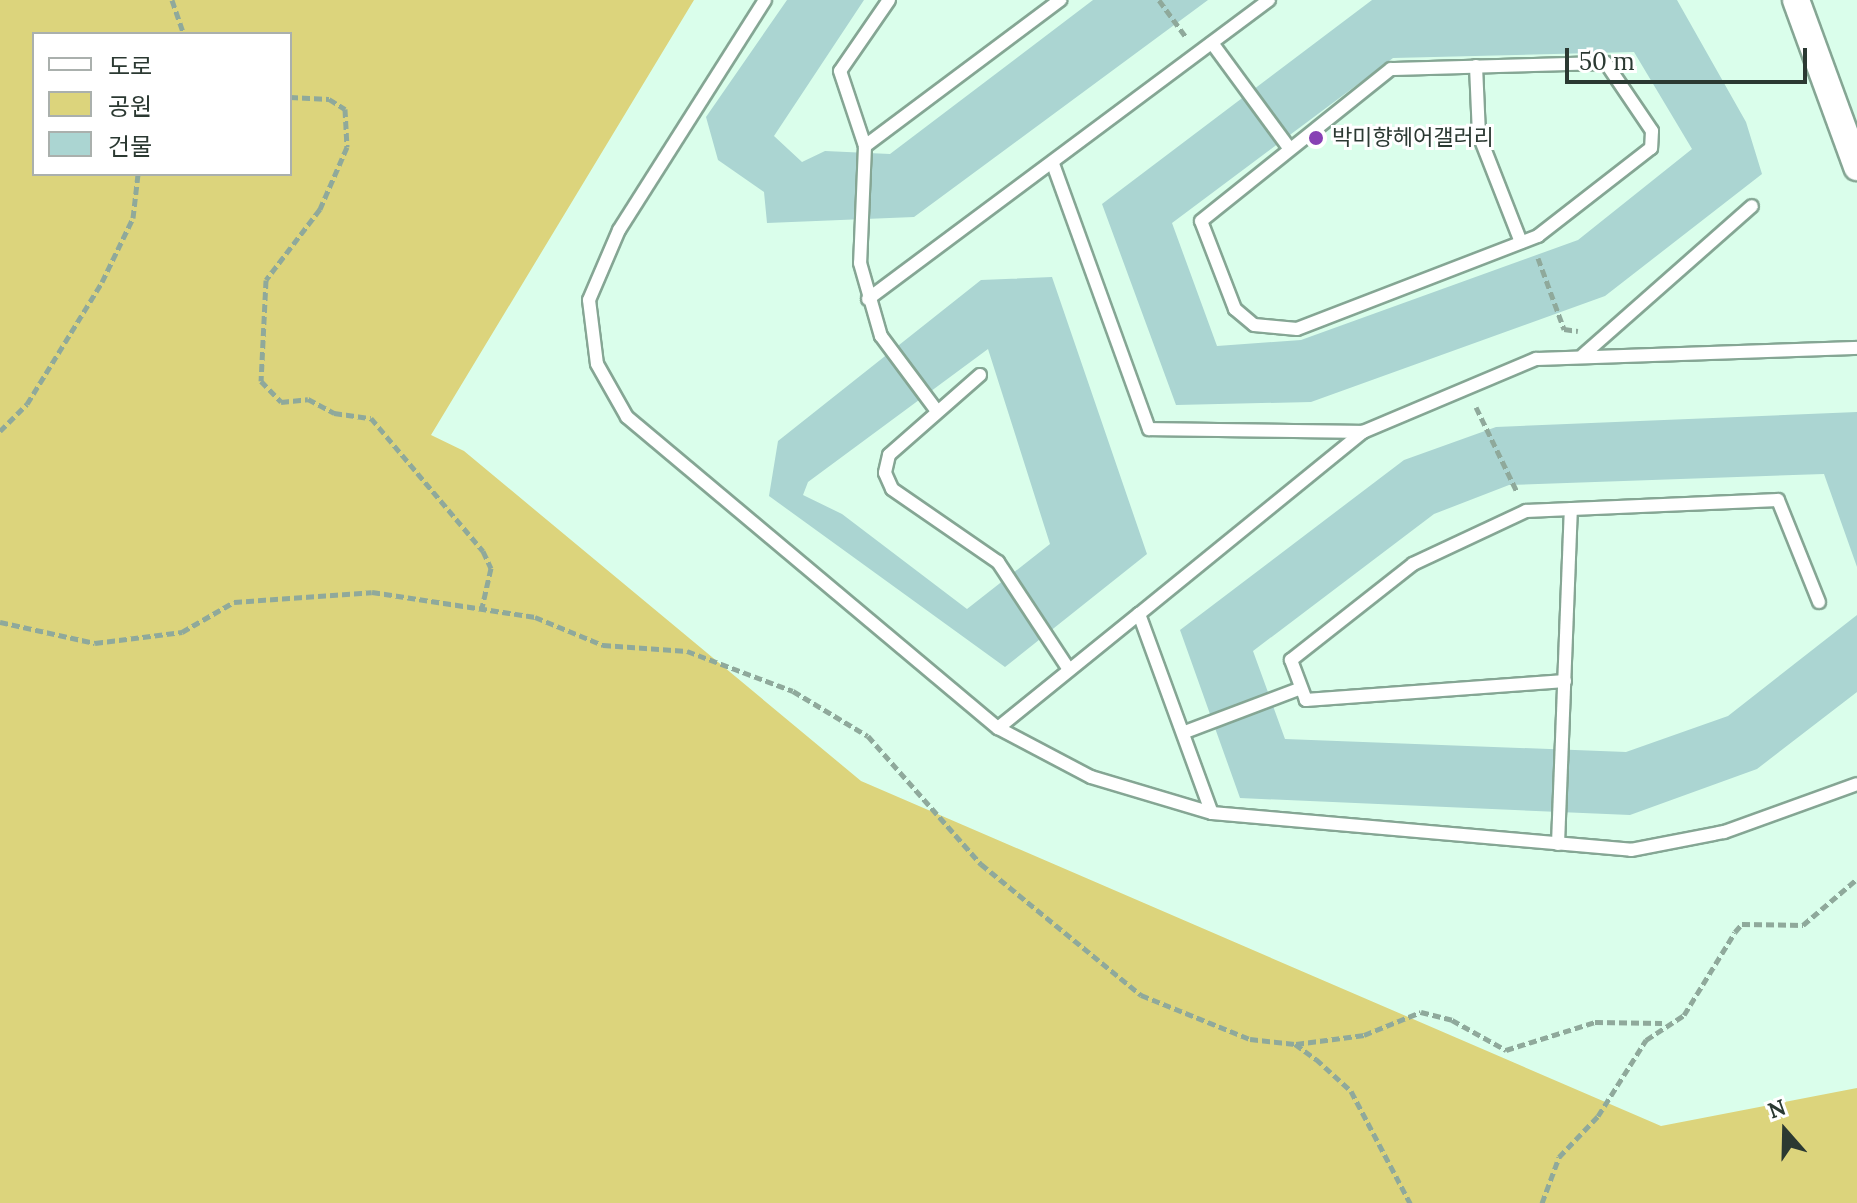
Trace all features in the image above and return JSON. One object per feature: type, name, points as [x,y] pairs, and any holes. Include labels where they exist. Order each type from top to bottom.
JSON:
[{"type":"street","points":[[1796,0],[1857,167]]},
{"type":"lane","points":[[765,0],[619,230],[589,300],[597,364],[627,417],[998,728],[1091,777],[1212,813],[1631,850],[1724,832],[1857,784]]},
{"type":"lane","points":[[889,0],[840,71],[865,146],[860,263],[881,336],[937,411]]},
{"type":"lane","points":[[865,146],[1060,0]]},
{"type":"lane","points":[[868,299],[1269,0]]},
{"type":"lane","points":[[1212,43],[1289,148]]},
{"type":"lane","points":[[1606,63],[1652,131],[1651,148],[1521,242],[1297,329],[1254,325],[1235,309],[1201,221],[1391,69],[1476,66],[1606,63]]},
{"type":"lane","points":[[1476,66],[1479,135],[1521,242]]},
{"type":"lane","points":[[1053,164],[1149,429],[1363,432]]},
{"type":"lane","points":[[1583,355],[1752,206]]},
{"type":"lane","points":[[998,728],[1068,668],[1363,432],[1496,372],[1583,355],[1857,348]]},
{"type":"lane","points":[[980,375],[889,455],[892,489],[998,562],[1068,668]]},
{"type":"lane","points":[[1565,681],[1306,700],[1299,689],[1291,660],[1413,564],[1526,511],[1778,500],[1819,602]]},
{"type":"lane","points":[[1558,844],[1571,509]]},
{"type":"lane","points":[[1139,614],[1185,732],[1212,813]]},
{"type":"lane","points":[[1185,732],[1299,689]]},
{"type":"path","points":[[172,0],[183,32]]},
{"type":"path","points":[[1159,0],[1176,23]]},
{"type":"path","points":[[292,97],[329,99],[345,109],[347,147],[320,209],[266,280],[261,381],[281,402],[308,399],[334,413],[371,418],[483,551],[491,568],[481,612]]},
{"type":"path","points":[[0,431],[27,404],[102,282],[133,218],[138,176]]},
{"type":"path","points":[[1537,255],[1558,313]]},
{"type":"path","points":[[1487,430],[1514,485]]},
{"type":"path","points":[[0,622],[95,643],[182,632],[234,602],[306,593],[372,592],[481,612],[535,617],[603,645],[687,651],[830,709],[868,736],[981,864],[1141,995],[1250,1039],[1295,1044],[1364,1035],[1421,1012],[1506,1050],[1595,1022],[1664,1024],[1684,1015],[1742,924],[1803,925],[1857,879]]},
{"type":"path","points":[[1542,1203],[1559,1157],[1664,1024]]},
{"type":"path","points":[[1295,1044],[1351,1091],[1410,1203]]},
{"type":"green space","points":[[0,0],[694,0],[431,435],[464,451],[861,781],[1661,1126],[1857,1088],[1857,1203],[0,1203]]},
{"type":"building","points":[[787,0],[864,0],[774,136],[802,162],[825,151],[890,154],[1093,0],[1208,0],[914,217],[767,223],[764,192],[718,160],[706,117]]},
{"type":"building","points":[[1372,0],[1677,0],[1746,122],[1762,174],[1605,296],[1311,402],[1176,405],[1102,204]],"holes":[[[1634,52],[1692,149],[1578,240],[1301,340],[1217,346],[1172,223],[1393,58]]]},
{"type":"building","points":[[1052,277],[1147,554],[1005,667],[769,496],[778,441],[981,280]],"holes":[[[988,349],[1050,544],[967,609],[842,514],[803,495],[808,482]]]},
{"type":"building","points":[[1857,412],[1857,567],[1824,474],[1509,485],[1434,514],[1253,651],[1285,739],[1626,752],[1728,716],[1857,615],[1857,692],[1757,769],[1630,815],[1240,798],[1180,630],[1404,460],[1496,427]]},
{"type":"place","name":"박미향헤어갤러리","points":[[1316,138]]}]
